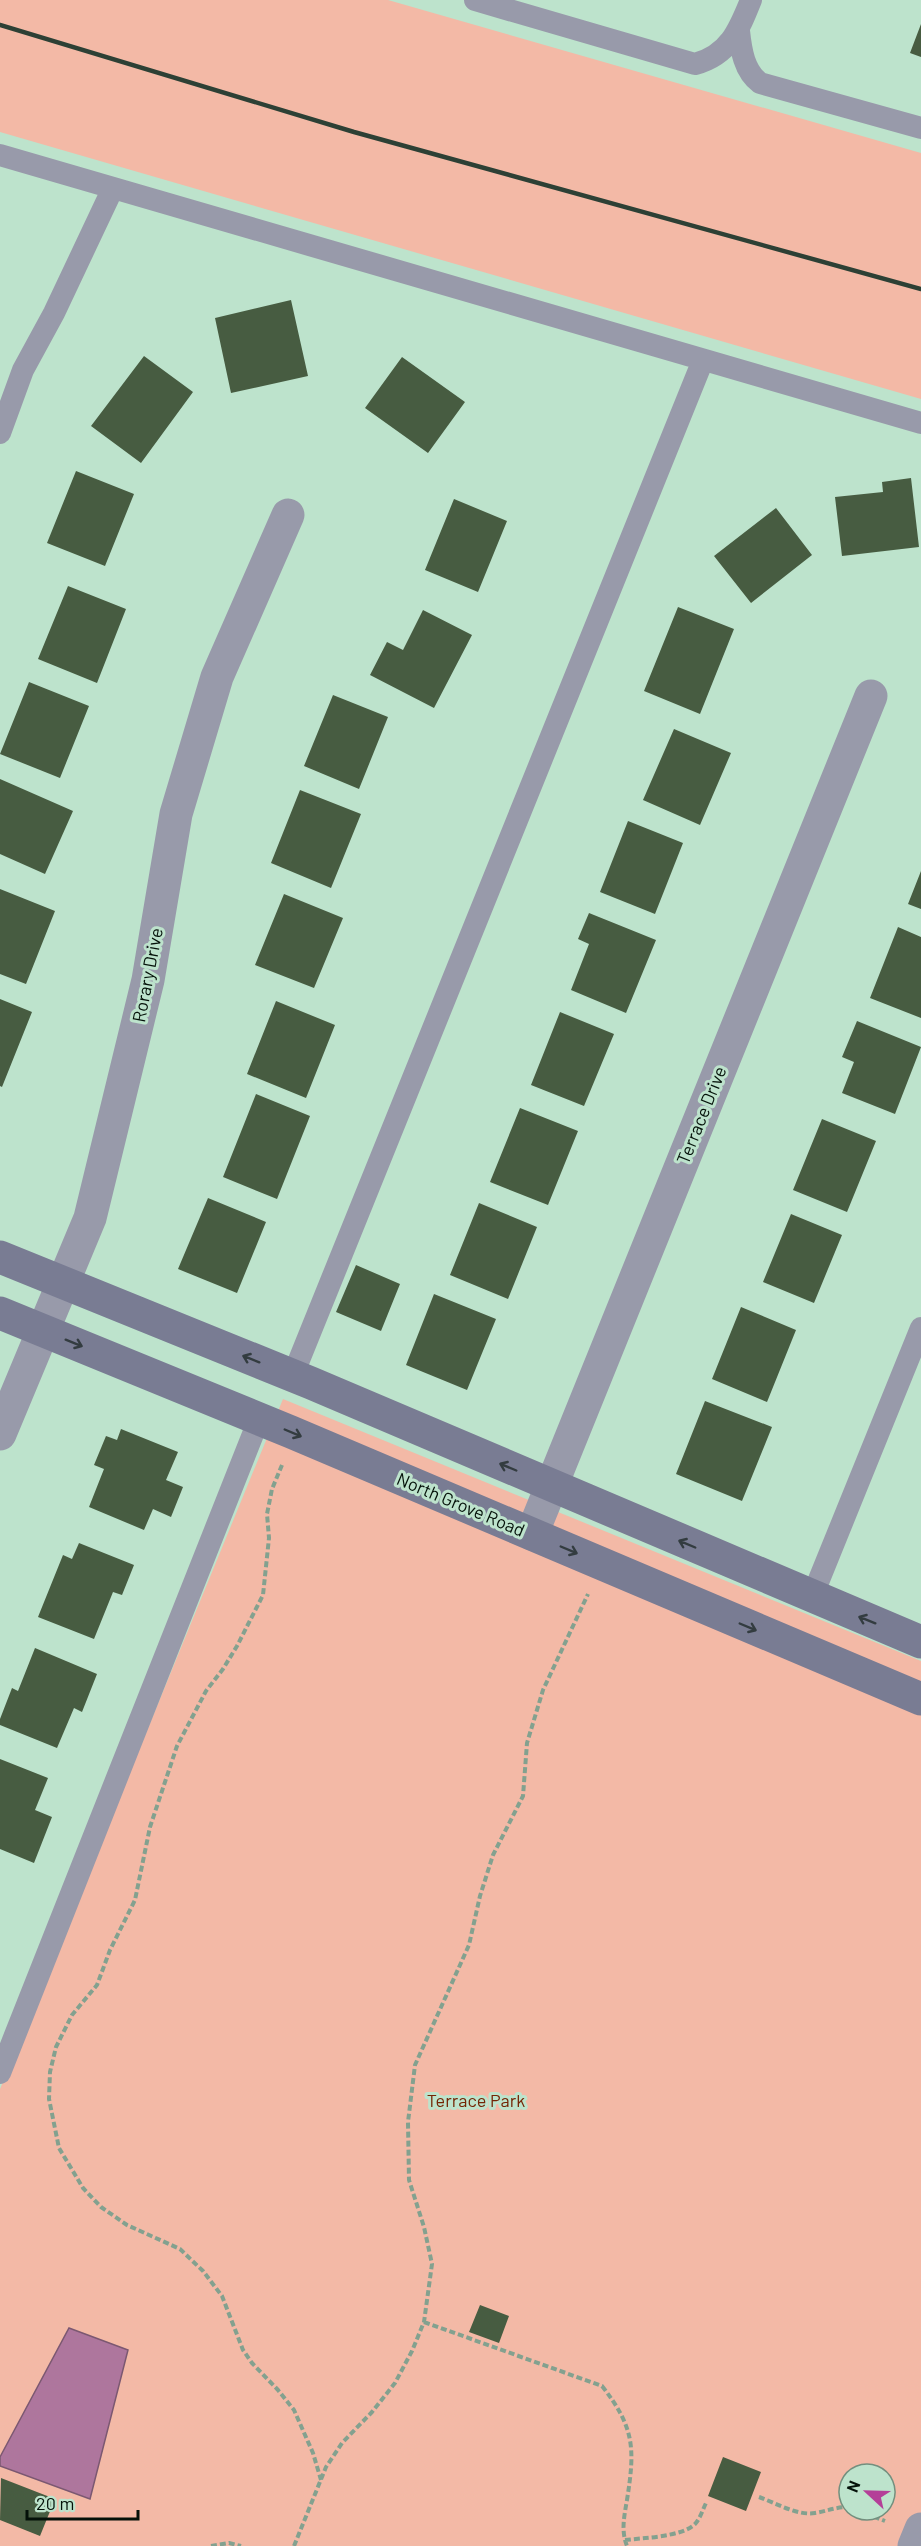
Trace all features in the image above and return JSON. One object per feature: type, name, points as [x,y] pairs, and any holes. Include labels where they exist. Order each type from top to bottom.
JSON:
[{"type":"street","name":"Rorary Drive","points":[[0,1434],[90,1218],[148,980],[176,814],[217,677],[288,515]]},
{"type":"street","name":"Terrace Drive","points":[[532,1534],[871,696]]},
{"type":"street","points":[[0,1257],[293,1375],[921,1642]]},
{"type":"street","name":"North Grove Road","points":[[0,1313],[259,1419],[921,1699]]},
{"type":"street","points":[[914,2546],[921,2529]]},
{"type":"lane","points":[[475,0],[695,63],[706,61],[725,49],[739,31],[751,0]]},
{"type":"lane","points":[[739,31],[743,57],[753,77],[760,82],[921,128]]},
{"type":"lane","points":[[0,156],[921,423]]},
{"type":"lane","points":[[0,433],[23,370],[54,313],[113,188]]},
{"type":"lane","points":[[293,1375],[703,360]]},
{"type":"lane","points":[[812,1597],[921,1328]]},
{"type":"lane","points":[[0,2073],[259,1419]]},
{"type":"path","points":[[283,1462],[267,1514],[268,1550],[263,1595],[224,1670],[206,1691],[177,1746],[150,1827],[135,1900],[110,1950],[97,1985],[72,2014],[56,2047],[50,2072],[49,2099],[59,2148],[83,2188],[101,2207],[127,2225],[180,2249],[203,2271],[222,2296],[243,2349],[252,2363],[294,2410],[313,2453],[321,2480]]},
{"type":"path","points":[[294,2546],[326,2467],[342,2443],[372,2412],[395,2383],[424,2322],[432,2264],[424,2227],[409,2180],[408,2122],[415,2065],[470,1946],[480,1896],[493,1855],[523,1796],[527,1743],[543,1690],[590,1590]]},
{"type":"path","points":[[424,2322],[602,2386],[618,2407],[630,2432],[633,2465],[622,2534],[627,2546]]},
{"type":"path","points":[[759,2497],[801,2513],[837,2508]]},
{"type":"path","points":[[625,2540],[664,2536],[685,2530],[695,2524],[706,2503]]},
{"type":"path","points":[[211,2546],[229,2543],[241,2546]]},
{"type":"green space","points":[[0,0],[388,0],[921,153],[921,399],[0,132]]},
{"type":"green space","name":"Terrace Park","points":[[283,1399],[921,1661],[921,2529],[914,2546],[0,2546],[0,2089]]},
{"type":"shaded area","points":[[69,2328],[128,2350],[90,2499],[0,2466],[0,2457]]},
{"type":"building","points":[[921,24],[921,57],[910,53]]},
{"type":"building","points":[[291,300],[308,376],[231,393],[215,318]]},
{"type":"building","points":[[144,356],[193,392],[141,463],[91,426]]},
{"type":"building","points":[[402,357],[465,402],[428,453],[365,408]]},
{"type":"building","points":[[76,471],[134,494],[105,566],[47,543]]},
{"type":"building","points":[[911,478],[919,547],[842,556],[835,497],[883,492],[882,482]]},
{"type":"building","points":[[454,499],[507,521],[478,592],[425,570]]},
{"type":"building","points":[[776,508],[812,555],[751,603],[714,556]]},
{"type":"building","points":[[68,586],[126,609],[97,683],[38,659]]},
{"type":"building","points":[[678,607],[734,629],[700,714],[644,691]]},
{"type":"building","points":[[423,610],[472,635],[434,708],[370,675],[387,642],[403,650]]},
{"type":"building","points":[[29,682],[89,706],[60,778],[0,754]]},
{"type":"building","points":[[333,695],[388,717],[359,789],[304,766]]},
{"type":"building","points":[[674,729],[731,753],[700,825],[643,800]]},
{"type":"building","points":[[0,779],[73,811],[45,874],[0,854]]},
{"type":"building","points":[[300,790],[361,814],[331,888],[271,863]]},
{"type":"building","points":[[628,821],[683,843],[655,914],[600,892]]},
{"type":"building","points":[[921,871],[921,909],[908,904]]},
{"type":"building","points":[[0,889],[55,911],[26,984],[0,974]]},
{"type":"building","points":[[284,894],[343,918],[314,988],[255,965]]},
{"type":"building","points":[[589,913],[656,940],[626,1013],[571,990],[589,944],[578,939]]},
{"type":"building","points":[[898,927],[921,937],[921,1018],[870,998]]},
{"type":"building","points":[[0,999],[32,1012],[2,1087],[0,1086]]},
{"type":"building","points":[[276,1001],[335,1025],[306,1098],[247,1074]]},
{"type":"building","points":[[560,1012],[614,1034],[584,1106],[531,1085]]},
{"type":"building","points":[[857,1021],[921,1047],[895,1114],[842,1093],[854,1062],[842,1057]]},
{"type":"building","points":[[256,1094],[310,1116],[277,1199],[223,1177]]},
{"type":"building","points":[[520,1108],[578,1131],[548,1205],[490,1182]]},
{"type":"building","points":[[822,1119],[876,1141],[847,1212],[793,1190]]},
{"type":"building","points":[[208,1198],[266,1222],[237,1293],[178,1269]]},
{"type":"building","points":[[479,1203],[537,1227],[508,1299],[450,1275]]},
{"type":"building","points":[[791,1214],[842,1235],[814,1303],[763,1282]]},
{"type":"building","points":[[356,1265],[400,1284],[381,1331],[336,1312]]},
{"type":"building","points":[[434,1294],[496,1319],[467,1390],[406,1365]]},
{"type":"building","points":[[741,1307],[796,1330],[767,1402],[712,1379]]},
{"type":"building","points":[[705,1401],[772,1427],[742,1501],[676,1474]]},
{"type":"building","points":[[121,1429],[178,1452],[166,1480],[183,1487],[171,1517],[153,1509],[144,1530],[89,1507],[104,1469],[94,1465],[106,1436],[117,1440]]},
{"type":"building","points":[[79,1543],[134,1565],[122,1595],[113,1592],[94,1639],[38,1617],[63,1555],[72,1559]]},
{"type":"building","points":[[35,1648],[97,1674],[82,1712],[74,1708],[57,1748],[0,1725],[0,1719],[12,1688],[18,1691]]},
{"type":"building","points":[[0,1759],[48,1778],[35,1810],[52,1817],[34,1863],[0,1849]]},
{"type":"building","points":[[480,2305],[509,2316],[499,2343],[469,2332]]},
{"type":"building","points":[[723,2457],[761,2472],[746,2511],[708,2496]]},
{"type":"building","points":[[1,2478],[55,2499],[40,2536],[0,2520]]},
{"type":"railway","points":[[0,25],[354,132],[921,289]]}]
